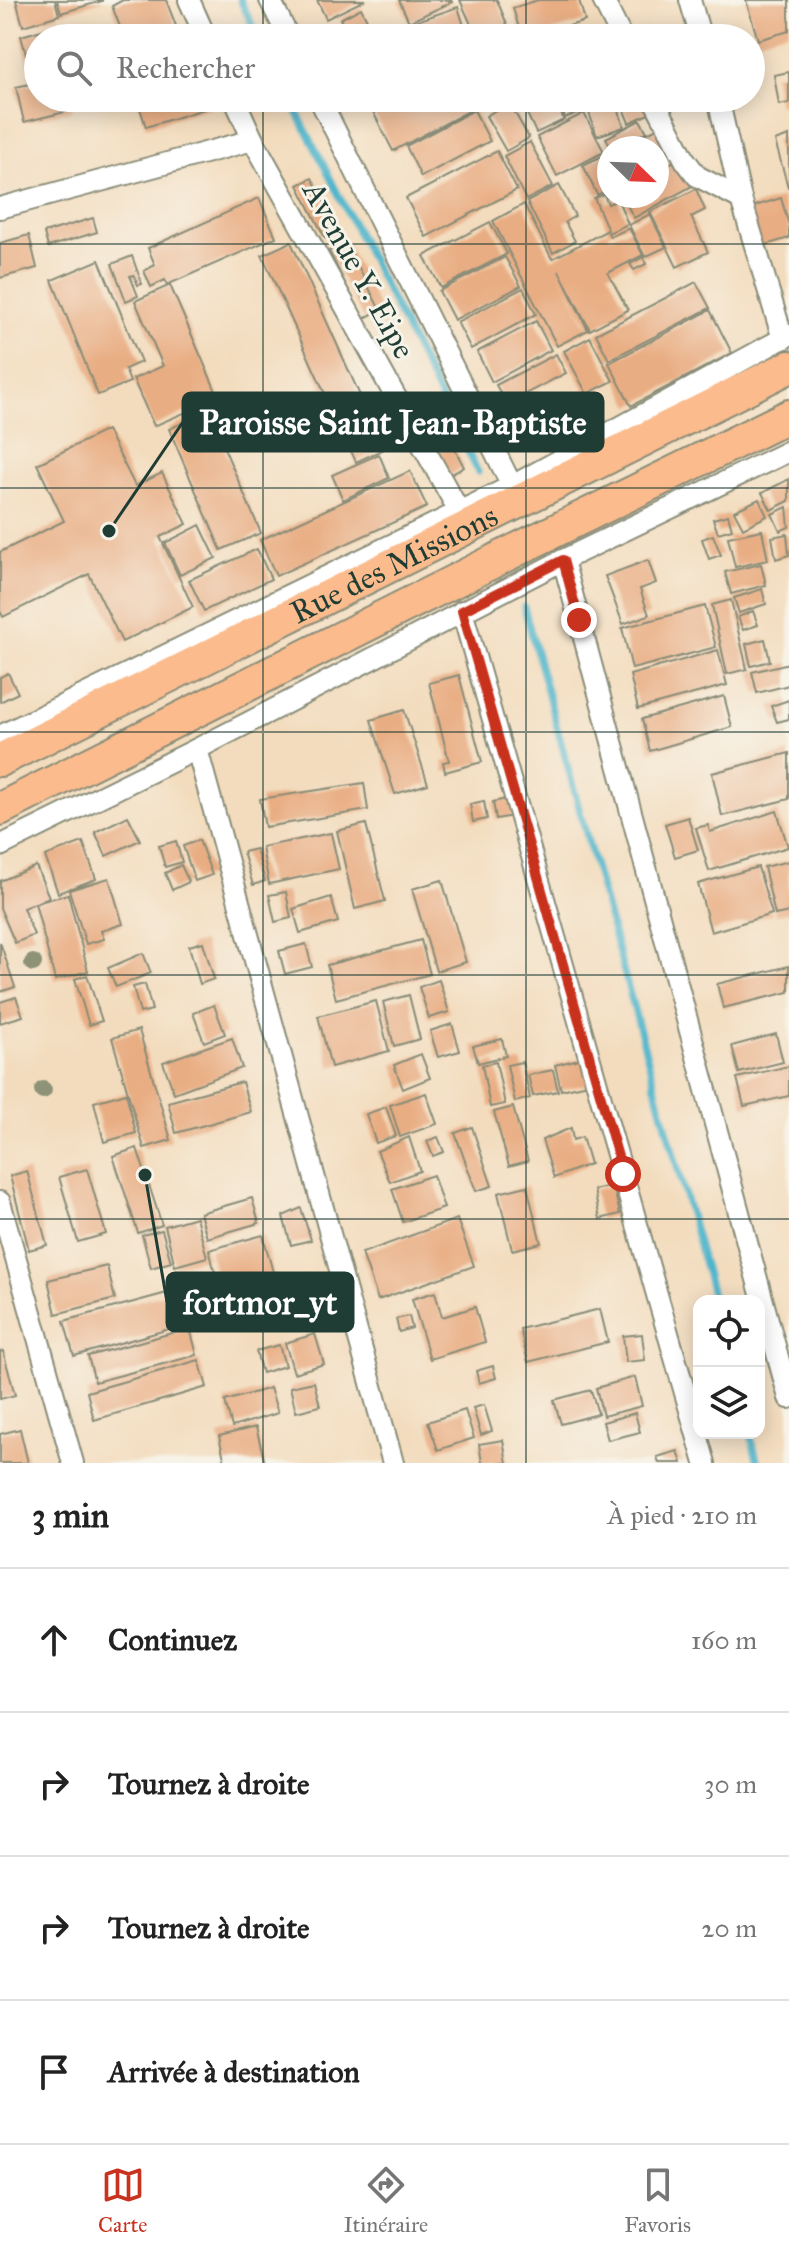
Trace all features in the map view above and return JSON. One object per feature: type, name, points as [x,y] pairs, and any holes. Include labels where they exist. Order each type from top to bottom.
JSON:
[{"type":"highway","name":"Rue des Missions","points":[[0,760],[787,347]]},
{"type":"highway","name":"Rue des Missions","points":[[0,809],[789,416]]},
{"type":"street","points":[[189,0],[200,24]]},
{"type":"street","points":[[270,0],[282,24]]},
{"type":"street","points":[[603,0],[615,24]]},
{"type":"street","points":[[690,0],[697,24]]},
{"type":"street","name":"Avenue Y. Eipe","points":[[240,112],[459,511]]},
{"type":"street","name":"Avenue Y. Eipe","points":[[326,112],[512,486]]},
{"type":"street","points":[[660,112],[685,160],[697,176],[741,199]]},
{"type":"street","points":[[0,736],[512,486],[787,347],[741,199],[721,112]]},
{"type":"street","points":[[0,208],[253,140]]},
{"type":"street","points":[[0,846],[197,749],[563,560],[789,451]]},
{"type":"street","points":[[563,560],[786,1375],[789,1398]]},
{"type":"street","points":[[462,611],[705,1463]]},
{"type":"street","points":[[197,749],[393,1463]]},
{"type":"street","points":[[0,1202],[73,1463]]},
{"type":"building","points":[[16,0],[55,0],[59,15],[23,26]]},
{"type":"building","points":[[57,0],[102,0],[102,1],[61,13]]},
{"type":"building","points":[[123,0],[166,0],[175,24],[119,24],[112,6]]},
{"type":"building","points":[[317,0],[365,0],[326,19]]},
{"type":"building","points":[[399,0],[451,0],[452,2],[409,22]]},
{"type":"building","points":[[460,0],[497,0],[507,24],[471,24]]},
{"type":"building","points":[[538,0],[579,0],[585,21],[575,24],[518,24],[513,8]]},
{"type":"building","points":[[746,0],[789,0],[789,31],[765,38],[765,24],[753,24]]},
{"type":"building","points":[[458,7],[463,24],[408,24]]},
{"type":"building","points":[[361,8],[369,24],[343,24],[340,19]]},
{"type":"building","points":[[789,72],[789,103],[779,105],[774,75]]},
{"type":"building","points":[[24,85],[24,112],[65,112],[24,122],[16,87]]},
{"type":"building","points":[[141,112],[194,112],[146,127]]},
{"type":"building","points":[[373,112],[467,112],[393,151]]},
{"type":"building","points":[[470,112],[475,112],[490,141],[421,177],[406,146]]},
{"type":"building","points":[[493,112],[515,112],[529,138],[506,151],[486,116]]},
{"type":"building","points":[[526,112],[560,112],[564,120],[536,133]]},
{"type":"building","points":[[563,112],[578,113],[565,118]]},
{"type":"building","points":[[589,112],[619,112],[624,127],[597,136]]},
{"type":"building","points":[[625,112],[653,112],[629,123]]},
{"type":"building","points":[[584,113],[597,138],[597,156],[557,176],[537,137]]},
{"type":"building","points":[[640,120],[647,132],[639,136],[610,136]]},
{"type":"building","points":[[665,124],[675,144],[669,147],[669,136],[649,136],[647,133]]},
{"type":"building","points":[[789,136],[789,187],[788,187],[775,141]]},
{"type":"building","points":[[530,142],[553,186],[526,200],[504,156]]},
{"type":"building","points":[[497,151],[517,190],[426,237],[406,198]]},
{"type":"building","points":[[597,159],[597,195],[583,165]]},
{"type":"building","points":[[678,159],[692,186],[669,199],[669,164]]},
{"type":"building","points":[[312,178],[339,230],[325,238],[298,185]]},
{"type":"building","points":[[559,185],[575,216],[565,222],[575,241],[553,253],[527,202]]},
{"type":"building","points":[[696,189],[705,210],[691,217],[708,252],[677,267],[650,212],[669,208],[669,202]]},
{"type":"building","points":[[259,198],[276,237],[167,285],[165,280],[151,287],[144,271],[155,265],[148,248]]},
{"type":"building","points":[[781,198],[789,225],[789,238],[759,247],[749,208]]},
{"type":"building","points":[[524,204],[552,259],[608,230],[598,208],[621,208],[628,224],[608,233],[610,237],[629,228],[643,255],[608,273],[628,310],[590,330],[559,271],[588,330],[557,346],[493,221]]},
{"type":"building","points":[[629,208],[652,208],[634,218]]},
{"type":"building","points":[[650,214],[666,247],[645,257],[629,225]]},
{"type":"building","points":[[93,218],[97,232],[48,247],[44,233]]},
{"type":"building","points":[[490,222],[507,254],[441,288],[424,256]]},
{"type":"building","points":[[29,235],[37,268],[0,278],[0,243]]},
{"type":"building","points":[[291,242],[384,449],[356,462],[262,255]]},
{"type":"building","points":[[346,242],[380,310],[363,319],[329,251]]},
{"type":"building","points":[[132,256],[142,284],[138,285],[134,275],[130,276],[138,296],[126,301],[112,264]]},
{"type":"building","points":[[505,257],[521,286],[454,320],[439,291]]},
{"type":"building","points":[[643,257],[646,264],[634,270],[630,264]]},
{"type":"building","points":[[99,260],[141,362],[125,369],[130,382],[98,395],[52,280]]},
{"type":"building","points":[[696,282],[710,308],[609,360],[596,334]]},
{"type":"building","points":[[170,285],[219,398],[154,426],[133,379],[163,366],[135,301]]},
{"type":"building","points":[[523,288],[536,314],[471,349],[457,322]]},
{"type":"building","points":[[710,310],[732,353],[631,406],[609,363]]},
{"type":"building","points":[[536,321],[551,350],[492,382],[477,352]]},
{"type":"building","points":[[590,337],[613,381],[587,394],[564,351]]},
{"type":"building","points":[[556,354],[566,373],[506,404],[496,385]]},
{"type":"building","points":[[208,411],[261,533],[221,550],[169,429]]},
{"type":"building","points":[[441,422],[464,467],[450,475],[427,429]]},
{"type":"building","points":[[107,430],[135,486],[162,473],[187,524],[160,537],[193,607],[122,642],[89,574],[3,617],[0,611],[0,552],[64,521],[37,464]]},
{"type":"building","points":[[379,454],[389,478],[343,500],[332,475]]},
{"type":"building","points":[[410,471],[427,507],[276,576],[260,540]]},
{"type":"building","points":[[789,479],[789,501],[771,510],[762,493]]},
{"type":"building","points":[[759,499],[767,516],[743,528],[734,511]]},
{"type":"building","points":[[787,507],[789,527],[780,531],[772,514]]},
{"type":"building","points":[[728,515],[732,529],[718,533],[713,519]]},
{"type":"building","points":[[200,525],[216,558],[180,575],[165,543]]},
{"type":"building","points":[[762,530],[768,560],[735,567],[728,537]]},
{"type":"building","points":[[787,534],[789,555],[776,559],[772,537]]},
{"type":"building","points":[[713,535],[721,555],[709,559],[702,539]]},
{"type":"building","points":[[257,549],[271,579],[204,611],[189,580]]},
{"type":"building","points":[[648,560],[656,583],[640,589],[649,615],[623,624],[605,576]]},
{"type":"building","points":[[761,564],[766,585],[731,594],[725,572]]},
{"type":"building","points":[[762,589],[766,604],[739,613],[734,598]]},
{"type":"building","points":[[731,600],[747,669],[727,674],[712,605]]},
{"type":"building","points":[[705,606],[716,647],[632,669],[622,628]]},
{"type":"building","points":[[753,611],[758,625],[743,630],[738,617]]},
{"type":"building","points":[[765,639],[770,661],[751,666],[746,644]]},
{"type":"building","points":[[718,650],[727,685],[638,709],[630,675]]},
{"type":"building","points":[[789,663],[789,685],[757,693],[752,672]]},
{"type":"building","points":[[8,673],[18,693],[0,702],[0,677]]},
{"type":"building","points":[[459,675],[482,762],[445,772],[443,762],[449,761],[429,683]]},
{"type":"building","points":[[724,696],[732,727],[650,751],[642,719]]},
{"type":"building","points":[[789,700],[789,719],[777,722],[771,706]]},
{"type":"building","points":[[404,710],[428,784],[395,794],[371,720]]},
{"type":"building","points":[[789,753],[789,799],[722,816],[712,773]]},
{"type":"building","points":[[364,783],[368,810],[265,827],[260,799]]},
{"type":"building","points":[[515,797],[518,815],[496,819],[493,802]]},
{"type":"building","points":[[484,801],[487,819],[473,822],[470,804]]},
{"type":"building","points":[[777,811],[788,847],[709,871],[696,828],[708,825],[710,832]]},
{"type":"building","points":[[128,816],[140,840],[106,856],[95,832]]},
{"type":"building","points":[[688,817],[698,850],[675,857],[665,824]]},
{"type":"building","points":[[366,824],[385,901],[355,909],[337,831]]},
{"type":"building","points":[[331,833],[339,869],[269,884],[262,847]]},
{"type":"building","points":[[199,840],[212,875],[195,881],[183,846]]},
{"type":"building","points":[[176,841],[182,862],[165,867],[159,846]]},
{"type":"building","points":[[83,842],[96,879],[58,893],[45,856]]},
{"type":"building","points":[[256,849],[265,881],[253,885],[243,852]]},
{"type":"building","points":[[789,861],[789,912],[775,915],[764,867]]},
{"type":"building","points":[[181,865],[189,882],[172,890],[165,873]]},
{"type":"building","points":[[36,866],[49,897],[36,903],[68,894],[88,971],[55,980],[35,903],[23,908],[34,935],[15,943],[0,908],[0,881]]},
{"type":"building","points":[[758,867],[772,914],[711,932],[698,884]]},
{"type":"building","points":[[109,878],[123,924],[101,931],[104,939],[86,944],[69,890]]},
{"type":"building","points":[[442,880],[466,962],[436,971],[412,889]]},
{"type":"building","points":[[286,892],[291,918],[275,922],[269,895]]},
{"type":"building","points":[[331,897],[338,922],[300,933],[293,909]]},
{"type":"building","points":[[421,940],[430,974],[336,999],[327,965]]},
{"type":"building","points":[[0,942],[15,987],[0,992]]},
{"type":"building","points":[[203,942],[214,979],[200,984],[189,946]]},
{"type":"building","points":[[306,944],[312,967],[285,974],[279,951]]},
{"type":"building","points":[[143,953],[151,973],[116,987],[108,968]]},
{"type":"building","points":[[789,966],[789,992],[723,1008],[717,984]]},
{"type":"building","points":[[87,975],[102,1021],[89,1025],[75,979]]},
{"type":"building","points":[[439,980],[449,1012],[429,1018],[419,987]]},
{"type":"building","points":[[145,984],[152,1010],[140,1013],[133,987]]},
{"type":"building","points":[[409,995],[420,1039],[394,1046],[383,1002]]},
{"type":"building","points":[[16,997],[23,1016],[0,1023],[0,1002]]},
{"type":"building","points":[[376,1001],[389,1051],[331,1067],[318,1016]]},
{"type":"building","points":[[214,1005],[225,1034],[204,1042],[193,1013]]},
{"type":"building","points":[[452,1024],[460,1051],[438,1057],[430,1031]]},
{"type":"building","points":[[139,1030],[171,1140],[144,1148],[112,1038]]},
{"type":"building","points":[[776,1034],[783,1062],[739,1073],[732,1046]]},
{"type":"building","points":[[232,1038],[242,1068],[174,1093],[163,1062]]},
{"type":"building","points":[[502,1039],[506,1056],[478,1063],[473,1046]]},
{"type":"building","points":[[421,1054],[430,1078],[403,1089],[394,1065]]},
{"type":"building","points":[[587,1057],[593,1083],[561,1090],[555,1065]]},
{"type":"building","points":[[496,1062],[505,1104],[490,1107],[482,1065]]},
{"type":"building","points":[[522,1062],[530,1098],[515,1102],[507,1065]]},
{"type":"building","points":[[789,1066],[789,1096],[744,1106],[737,1078]]},
{"type":"building","points":[[553,1070],[558,1091],[533,1096],[528,1075]]},
{"type":"building","points":[[242,1082],[251,1112],[176,1133],[168,1102]]},
{"type":"building","points":[[126,1093],[136,1133],[104,1142],[94,1102]]},
{"type":"building","points":[[426,1093],[437,1124],[400,1137],[390,1105]]},
{"type":"building","points":[[386,1107],[396,1136],[376,1143],[366,1114]]},
{"type":"building","points":[[513,1107],[528,1161],[509,1166],[494,1112]]},
{"type":"building","points":[[472,1127],[492,1186],[476,1191],[455,1133]]},
{"type":"building","points":[[571,1128],[573,1140],[582,1137],[590,1164],[554,1178],[542,1140]]},
{"type":"building","points":[[409,1137],[420,1171],[390,1182],[377,1151]]},
{"type":"building","points":[[438,1137],[444,1152],[433,1156],[427,1141]]},
{"type":"building","points":[[137,1148],[162,1225],[138,1233],[113,1156]]},
{"type":"building","points":[[87,1169],[106,1234],[78,1242],[59,1177]]},
{"type":"building","points":[[27,1171],[47,1245],[29,1250],[10,1176]]},
{"type":"building","points":[[433,1175],[444,1208],[403,1222],[392,1189]]},
{"type":"building","points":[[613,1185],[620,1214],[600,1219],[594,1190]]},
{"type":"building","points":[[527,1186],[541,1243],[512,1250],[498,1193]]},
{"type":"building","points":[[252,1198],[259,1223],[207,1238],[200,1213]]},
{"type":"building","points":[[301,1208],[311,1240],[291,1245],[283,1216]]},
{"type":"building","points":[[196,1217],[207,1257],[175,1266],[165,1226]]},
{"type":"building","points":[[457,1219],[474,1266],[378,1300],[362,1253]]},
{"type":"building","points":[[162,1230],[171,1262],[151,1268],[142,1235]]},
{"type":"building","points":[[263,1235],[274,1276],[220,1291],[209,1250]]},
{"type":"building","points":[[107,1266],[115,1299],[56,1314],[48,1280]]},
{"type":"building","points":[[178,1290],[187,1324],[74,1356],[64,1321]]},
{"type":"building","points":[[435,1292],[442,1317],[475,1307],[485,1342],[430,1359],[412,1299]]},
{"type":"building","points":[[600,1309],[608,1342],[528,1362],[520,1329]]},
{"type":"building","points":[[409,1316],[412,1328],[399,1332],[396,1319]]},
{"type":"building","points":[[190,1328],[197,1355],[95,1382],[88,1356]]},
{"type":"building","points":[[315,1334],[324,1364],[294,1373],[285,1343]]},
{"type":"building","points":[[642,1334],[645,1360],[626,1362],[623,1336]]},
{"type":"building","points":[[279,1345],[285,1366],[262,1373],[256,1351]]},
{"type":"building","points":[[3,1351],[15,1395],[0,1399],[0,1352]]},
{"type":"building","points":[[199,1360],[207,1387],[94,1420],[87,1392]]},
{"type":"building","points":[[493,1366],[496,1378],[479,1383],[476,1371]]},
{"type":"building","points":[[635,1377],[642,1406],[603,1416],[596,1388]]},
{"type":"building","points":[[314,1382],[320,1406],[296,1412],[290,1387]]},
{"type":"building","points":[[270,1388],[278,1413],[232,1427],[225,1401]]},
{"type":"building","points":[[591,1390],[598,1414],[561,1424],[554,1400]]},
{"type":"building","points":[[484,1405],[492,1431],[481,1435],[473,1408]]},
{"type":"building","points":[[465,1410],[474,1438],[438,1450],[428,1422]]},
{"type":"building","points":[[635,1413],[640,1432],[608,1440],[603,1422]]},
{"type":"building","points":[[256,1427],[265,1463],[225,1463],[219,1436]]},
{"type":"building","points":[[20,1429],[28,1463],[0,1463],[0,1434]]},
{"type":"building","points":[[503,1440],[507,1463],[482,1463],[479,1444]]},
{"type":"building","points":[[678,1451],[682,1463],[659,1463],[657,1457]]},
{"type":"waterway","points":[[240,0],[252,24]]},
{"type":"waterway","points":[[297,112],[478,472]]},
{"type":"waterway","points":[[524,607],[712,1295]]},
{"type":"waterway","points":[[752,1439],[758,1463]]},
{"type":"place","name":"Paroisse Saint Jean-Baptiste","points":[[109,531]]},
{"type":"place","name":"fortmor_yt","points":[[145,1175]]},
{"type":"route","points":[[579,620],[563,560],[462,611],[623,1174]]}]
